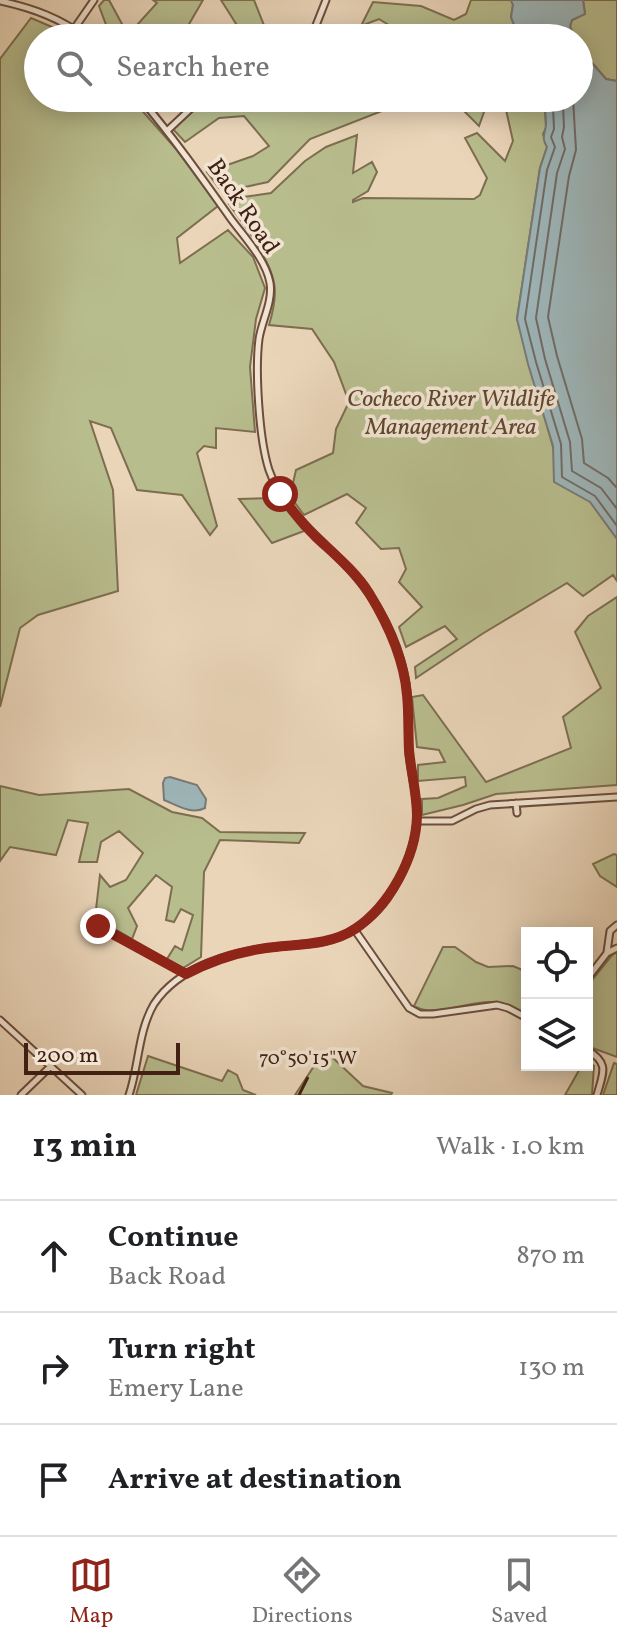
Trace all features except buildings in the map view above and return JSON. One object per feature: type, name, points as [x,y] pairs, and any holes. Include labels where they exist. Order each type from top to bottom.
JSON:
[{"type":"street","points":[[77,24],[94,0]]},
{"type":"street","points":[[317,24],[326,0]]},
{"type":"street","points":[[0,1],[46,14],[65,24]]},
{"type":"street","name":"Back Road","points":[[129,1095],[149,1015],[165,989],[186,974],[231,956],[261,948],[320,942],[354,929],[378,909],[398,880],[412,845],[417,821],[407,690],[396,645],[365,588],[293,511],[280,494],[269,469],[257,366],[261,329],[270,300],[270,282],[256,253],[152,112]]},
{"type":"street","points":[[168,130],[187,112]]},
{"type":"street","points":[[417,821],[452,821],[483,806],[617,797]]},
{"type":"street","points":[[516,803],[517,813]]},
{"type":"street","points":[[89,919],[186,974]]},
{"type":"street","points":[[607,953],[610,931],[617,925]]},
{"type":"street","points":[[354,929],[409,1008],[420,1014],[497,1005],[521,1015]]},
{"type":"street","points":[[593,971],[607,953],[617,948]]},
{"type":"street","points":[[0,1020],[82,1095]]},
{"type":"street","points":[[593,1054],[603,1065],[597,1095]]},
{"type":"street","points":[[21,1095],[51,1066]]},
{"type":"green space","points":[[104,0],[109,0],[122,24],[106,24],[99,6]]},
{"type":"green space","points":[[153,0],[203,0],[189,24],[138,24],[157,3]]},
{"type":"green space","points":[[221,0],[254,0],[263,24],[236,24]]},
{"type":"green space","points":[[471,0],[511,0],[514,24],[387,24],[379,19],[362,24],[373,2],[421,6],[454,20],[466,14]]},
{"type":"green space","points":[[583,0],[617,0],[617,81],[606,79],[593,64],[593,24],[571,24],[572,20],[585,14]]},
{"type":"green space","points":[[31,18],[45,24],[26,24]]},
{"type":"green space","points":[[24,27],[24,112],[143,112],[176,149],[218,206],[177,238],[180,263],[228,230],[253,257],[265,288],[256,319],[250,367],[255,432],[216,428],[216,448],[204,446],[197,453],[217,526],[210,535],[182,495],[137,490],[111,428],[90,421],[113,490],[118,591],[38,615],[20,628],[0,707],[0,59]]},
{"type":"green space","points":[[191,112],[379,112],[310,139],[268,182],[245,187],[219,188],[207,172],[253,156],[269,146],[244,116],[219,118],[185,142],[172,128]]},
{"type":"green space","name":"Cocheco River Wildlife Management Area","points":[[465,112],[484,112],[479,126]]},
{"type":"green space","name":"Cocheco River Wildlife Management Area","points":[[506,112],[545,112],[543,134],[547,147],[540,168],[517,319],[553,447],[569,479],[617,526],[617,581],[613,575],[583,596],[567,583],[416,678],[415,667],[457,639],[445,626],[406,647],[399,627],[422,607],[399,582],[406,569],[399,548],[381,549],[356,523],[366,508],[347,494],[304,515],[283,487],[293,483],[296,470],[333,453],[336,429],[349,402],[334,362],[312,329],[269,325],[275,294],[272,276],[259,246],[229,204],[236,198],[271,193],[305,161],[326,147],[357,135],[353,173],[372,162],[377,172],[368,191],[353,202],[363,198],[474,199],[480,195],[487,178],[465,138],[477,133],[505,161],[513,141]]},
{"type":"green space","points":[[277,498],[304,531],[272,543],[239,499]]},
{"type":"green space","points":[[617,597],[617,785],[496,794],[422,815],[422,799],[438,798],[466,786],[465,777],[418,781],[418,765],[445,762],[439,750],[417,747],[412,697],[423,695],[486,782],[571,748],[563,717],[601,688],[575,632],[588,616]]},
{"type":"green space","points":[[0,786],[39,795],[129,789],[172,812],[202,818],[220,832],[305,833],[299,843],[220,840],[204,872],[201,957],[183,968],[167,959],[175,946],[182,950],[193,915],[181,909],[174,922],[166,920],[172,887],[156,875],[128,908],[137,926],[132,939],[95,918],[100,875],[110,887],[126,880],[143,853],[119,831],[101,842],[97,862],[79,862],[88,823],[68,820],[56,855],[10,847],[0,861]]},
{"type":"green space","points":[[617,855],[617,887],[600,876],[593,864]]},
{"type":"green space","points":[[443,947],[455,947],[488,967],[513,966],[521,969],[521,1012],[496,1002],[442,1010],[414,1006]]},
{"type":"green space","points":[[617,952],[617,1057],[593,1048],[593,979]]},
{"type":"green space","points":[[148,1056],[222,1081],[228,1070],[237,1075],[243,1090],[256,1095],[136,1095]]},
{"type":"green space","points":[[320,1057],[332,1057],[363,1086],[391,1095],[295,1095]]},
{"type":"green space","points":[[614,1063],[617,1064],[617,1095],[603,1095]]},
{"type":"green space","points":[[594,1066],[592,1095],[565,1095],[579,1071],[593,1071]]},
{"type":"water","points":[[511,0],[583,0],[585,14],[572,20],[571,24],[514,24],[511,17]]},
{"type":"water","points":[[593,64],[606,79],[617,81],[617,539],[590,502],[554,482],[553,446],[517,319],[540,168],[547,147],[544,138],[545,112],[593,112]]},
{"type":"water","points":[[165,778],[197,785],[206,799],[205,808],[189,810],[164,800],[163,783]]},
{"type":"route","points":[[98,926],[186,974],[248,951],[320,942],[345,935],[386,901],[404,868],[412,845],[417,813],[401,660],[365,588],[280,494]]}]
